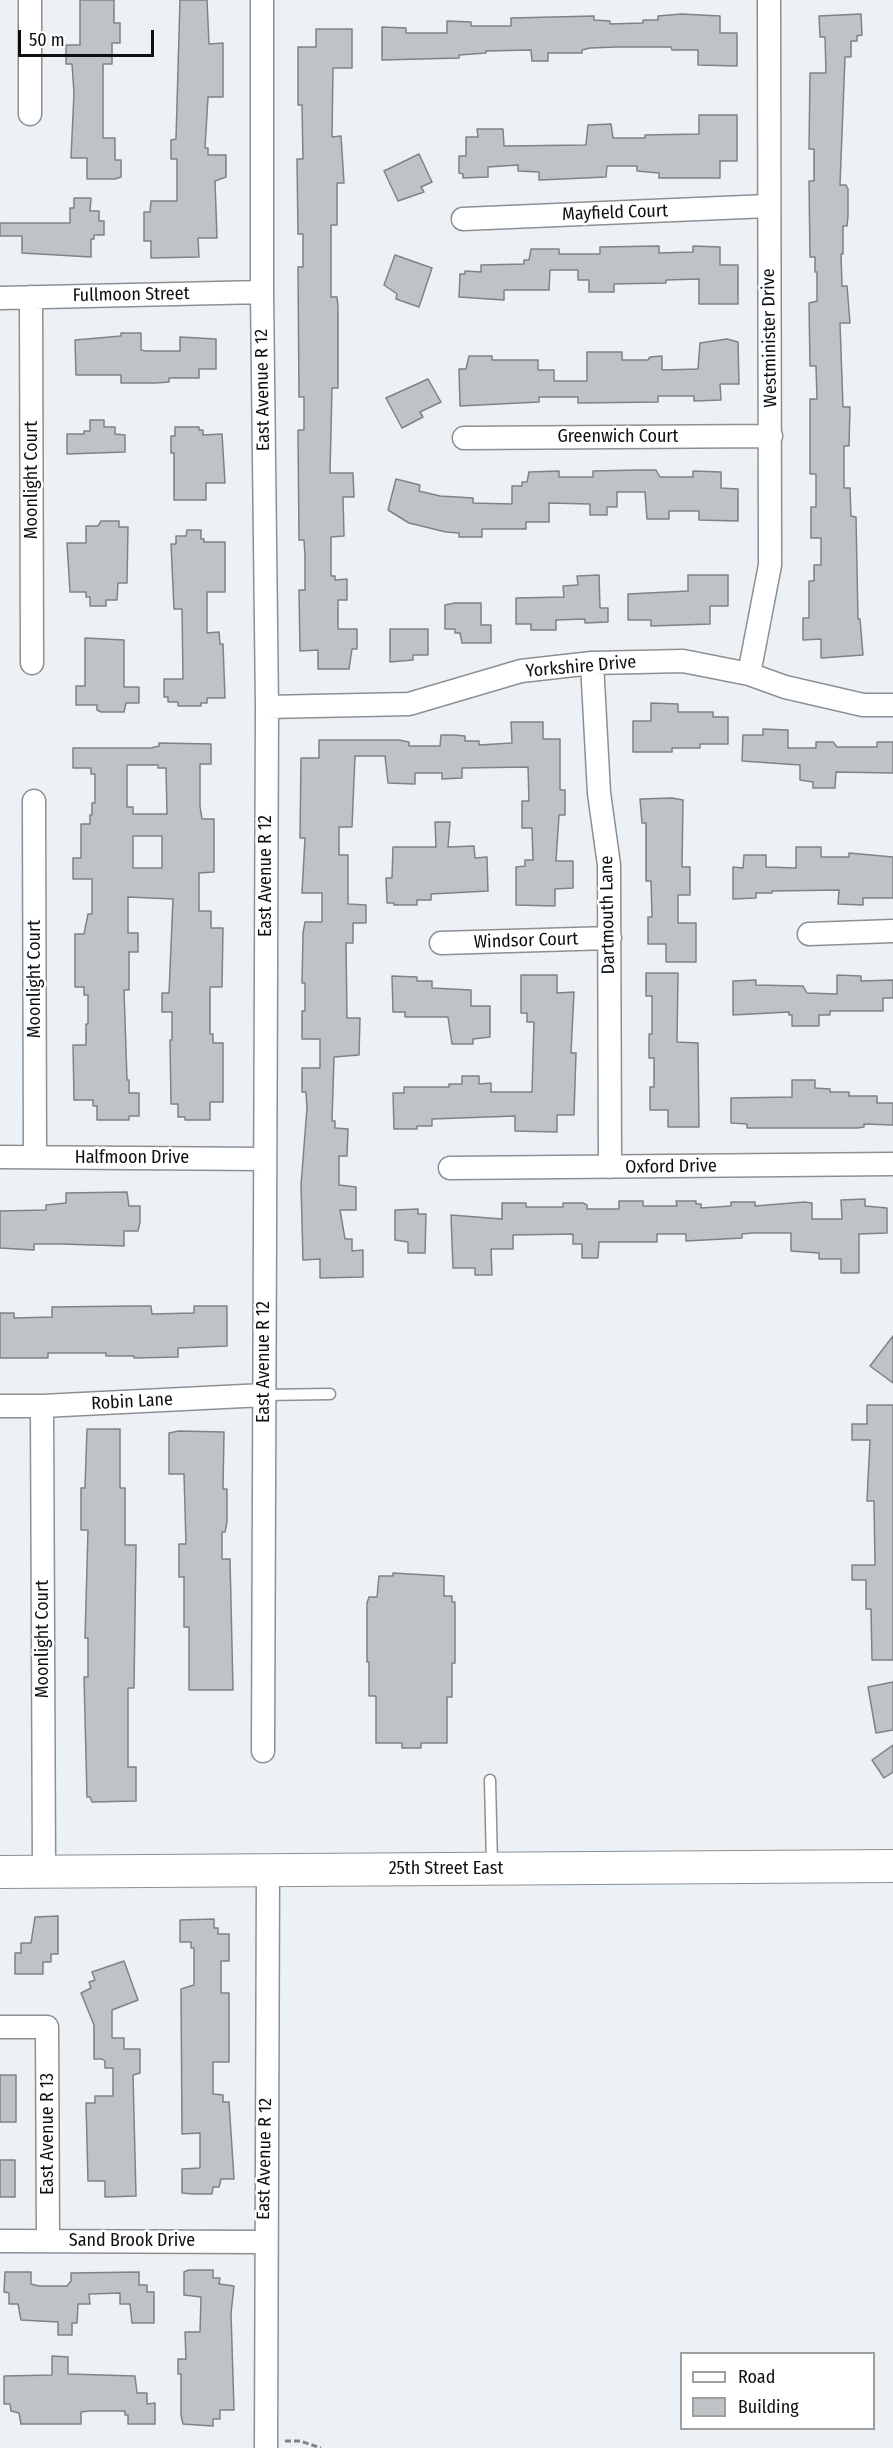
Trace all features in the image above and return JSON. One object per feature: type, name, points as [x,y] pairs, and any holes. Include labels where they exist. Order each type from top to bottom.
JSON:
[{"type":"main road","name":"25th Street East","points":[[0,1872],[893,1866]]},
{"type":"street","points":[[30,0],[30,114]]},
{"type":"street","name":"East Avenue R 12","points":[[262,0],[262,292],[267,707],[263,1751]]},
{"type":"street","name":"Westminister Drive","points":[[749,674],[770,565],[769,0]]},
{"type":"street","name":"Mayfield Court","points":[[463,219],[768,206]]},
{"type":"street","name":"Fullmoon Street","points":[[0,298],[262,292]]},
{"type":"street","name":"Moonlight Court","points":[[31,297],[32,663]]},
{"type":"street","name":"Greenwich Court","points":[[464,438],[771,436]]},
{"type":"street","name":"Yorkshire Drive","points":[[267,707],[409,704],[521,671],[592,663],[682,661],[749,674],[785,687],[864,705],[893,705]]},
{"type":"street","name":"Dartmouth Lane","points":[[592,663],[600,793],[609,865],[610,1167]]},
{"type":"street","name":"Moonlight Court","points":[[34,801],[35,1157]]},
{"type":"street","points":[[809,934],[893,931]]},
{"type":"street","name":"Windsor Court","points":[[441,943],[610,938]]},
{"type":"street","name":"Halfmoon Drive","points":[[0,1157],[264,1159]]},
{"type":"street","name":"Oxford Drive","points":[[450,1168],[893,1164]]},
{"type":"street","name":"Robin Lane","points":[[0,1406],[264,1395]]},
{"type":"street","name":"Moonlight Court","points":[[42,1406],[44,1872]]},
{"type":"street","name":"East Avenue R 12","points":[[266,2444],[268,1870]]},
{"type":"street","name":"East Avenue R 13","points":[[0,2027],[47,2027],[48,2240]]},
{"type":"street","name":"Sand Brook Drive","points":[[0,2241],[265,2242]]},
{"type":"lane","points":[[264,1395],[330,1394]]},
{"type":"lane","points":[[490,1780],[492,1869]]},
{"type":"path","points":[[266,2444],[300,2441],[321,2448]]},
{"type":"building","points":[[80,0],[114,0],[114,23],[120,23],[120,43],[112,43],[112,64],[103,64],[103,138],[115,138],[115,160],[121,160],[121,177],[115,179],[87,179],[87,158],[71,158],[74,93],[72,64],[66,64],[66,45],[80,45]]},
{"type":"building","points":[[180,0],[207,0],[209,44],[223,43],[223,97],[208,97],[205,148],[208,148],[208,155],[226,155],[226,177],[215,181],[217,238],[198,238],[199,257],[151,258],[151,241],[144,241],[144,212],[150,212],[151,201],[177,201],[177,159],[171,159],[171,140],[176,139]]},
{"type":"building","points":[[682,14],[720,16],[720,33],[737,33],[737,66],[698,65],[698,50],[672,50],[671,47],[590,48],[582,50],[582,53],[548,53],[548,61],[532,61],[531,50],[486,51],[486,53],[459,55],[459,58],[382,60],[382,27],[406,28],[406,33],[447,33],[447,21],[471,22],[471,26],[511,26],[511,18],[594,16],[594,20],[610,21],[610,24],[643,23],[643,20],[658,20],[658,16]]},
{"type":"building","points":[[861,14],[862,35],[857,36],[857,41],[851,41],[851,57],[845,57],[840,185],[846,185],[848,189],[848,216],[847,226],[843,226],[843,254],[841,254],[842,286],[847,286],[850,323],[840,323],[843,407],[850,407],[849,446],[844,446],[844,488],[850,488],[851,516],[856,517],[858,619],[860,619],[863,655],[821,658],[821,639],[803,640],[803,618],[809,618],[809,581],[814,581],[814,565],[821,565],[821,538],[811,538],[811,507],[816,507],[816,474],[810,474],[810,399],[817,399],[816,366],[810,366],[809,303],[817,301],[817,272],[815,272],[815,257],[810,257],[809,181],[814,181],[814,149],[809,149],[810,73],[826,73],[825,37],[820,37],[819,16]]},
{"type":"building","points":[[316,29],[352,29],[352,68],[333,68],[332,137],[341,136],[344,183],[337,183],[337,225],[331,225],[331,297],[337,297],[338,306],[338,388],[332,388],[330,473],[353,473],[354,497],[343,497],[344,536],[331,537],[331,576],[335,576],[335,580],[347,579],[347,600],[338,600],[338,629],[357,629],[357,649],[352,649],[349,669],[318,669],[318,650],[300,651],[299,590],[305,590],[305,555],[304,540],[299,540],[298,430],[304,430],[304,397],[299,397],[298,267],[303,267],[303,234],[298,234],[297,159],[303,159],[302,105],[298,105],[298,47],[316,47]]},
{"type":"building","points":[[699,115],[737,115],[737,161],[720,161],[720,178],[659,178],[659,173],[637,171],[637,166],[607,166],[606,177],[539,180],[539,172],[518,171],[518,165],[488,167],[488,177],[463,178],[463,174],[459,173],[459,156],[466,156],[466,137],[478,137],[477,129],[503,129],[504,146],[586,145],[588,125],[611,124],[613,138],[699,134]]},
{"type":"building","points":[[419,154],[432,182],[421,187],[424,192],[398,201],[384,171]]},
{"type":"building","points":[[74,198],[91,198],[90,211],[99,211],[99,221],[104,221],[104,235],[94,235],[94,239],[91,239],[91,257],[22,253],[22,236],[0,236],[0,223],[70,223],[70,208],[74,208]]},
{"type":"building","points":[[659,246],[659,253],[693,252],[693,246],[720,247],[720,265],[738,265],[738,304],[699,304],[699,279],[666,280],[666,283],[614,284],[614,292],[589,292],[589,280],[578,280],[578,270],[550,270],[549,290],[504,290],[504,300],[459,297],[460,274],[465,274],[465,271],[481,272],[481,265],[524,264],[524,260],[529,260],[531,249],[559,249],[559,254],[600,254],[600,247]]},
{"type":"building","points":[[395,255],[432,268],[419,307],[396,299],[397,294],[384,285]]},
{"type":"building","points":[[121,333],[141,333],[141,350],[146,351],[180,351],[180,337],[216,339],[216,369],[199,369],[199,378],[169,378],[169,382],[156,383],[121,383],[121,375],[76,375],[75,340],[121,336]]},
{"type":"building","points":[[727,339],[738,342],[739,384],[720,384],[721,400],[694,401],[694,396],[658,396],[658,402],[578,403],[578,397],[539,397],[539,402],[460,406],[459,369],[466,369],[469,356],[492,356],[492,360],[538,360],[538,370],[554,370],[554,381],[587,381],[587,352],[622,352],[622,360],[648,360],[650,357],[662,356],[662,370],[698,369],[700,343]]},
{"type":"building","points":[[428,379],[441,402],[420,412],[423,417],[402,428],[386,398]]},
{"type":"building","points":[[90,420],[104,420],[104,427],[115,427],[115,434],[125,435],[125,452],[67,454],[67,434],[84,434],[84,431],[90,431]]},
{"type":"building","points":[[175,427],[199,427],[199,430],[203,430],[203,435],[222,434],[225,483],[206,483],[206,500],[174,500],[174,453],[171,453],[171,436],[175,436]]},
{"type":"building","points":[[656,470],[660,477],[693,477],[693,471],[721,472],[721,488],[738,489],[738,521],[699,520],[699,511],[669,511],[669,519],[647,519],[645,492],[617,492],[617,507],[607,507],[607,515],[590,515],[590,504],[549,503],[549,522],[526,522],[526,529],[482,529],[482,537],[459,537],[459,533],[409,523],[388,510],[396,479],[420,485],[419,491],[440,496],[473,498],[473,503],[512,504],[512,486],[522,486],[522,482],[527,482],[529,472],[559,471],[559,477],[593,477],[593,471]]},
{"type":"building","points":[[101,521],[119,521],[119,527],[128,527],[127,583],[118,583],[117,600],[106,600],[106,606],[90,606],[90,597],[86,597],[86,592],[70,592],[67,543],[86,543],[86,526],[98,526]]},
{"type":"building","points":[[187,530],[201,530],[201,539],[204,539],[204,542],[225,542],[225,592],[207,592],[207,633],[219,632],[220,644],[223,644],[225,698],[207,698],[207,703],[201,703],[201,706],[178,706],[178,702],[168,702],[168,697],[164,697],[164,679],[183,679],[182,609],[174,609],[171,544],[176,544],[176,536],[186,536]]},
{"type":"building","points":[[599,575],[600,608],[608,608],[608,622],[585,623],[585,619],[556,620],[556,630],[531,630],[531,624],[516,624],[516,598],[564,597],[563,586],[578,585],[577,576]]},
{"type":"building","points":[[688,575],[728,575],[728,606],[710,606],[710,624],[651,626],[651,620],[628,620],[628,594],[688,591]]},
{"type":"building","points":[[481,603],[481,625],[491,625],[491,643],[462,643],[460,633],[455,633],[455,629],[445,629],[445,605]]},
{"type":"building","points":[[390,629],[428,629],[428,655],[413,655],[413,660],[390,662]]},
{"type":"building","points":[[85,638],[124,640],[124,687],[139,687],[139,703],[126,703],[124,712],[101,712],[97,710],[97,705],[76,705],[76,686],[85,686]]},
{"type":"building","points":[[651,703],[678,704],[678,712],[713,712],[713,717],[728,717],[728,744],[700,744],[700,748],[672,748],[672,752],[633,752],[633,721],[651,721]]},
{"type":"building","points":[[511,722],[543,722],[543,739],[560,739],[560,790],[565,790],[565,815],[559,815],[556,861],[573,861],[573,888],[555,889],[555,906],[516,905],[516,867],[525,866],[525,860],[533,860],[532,828],[522,828],[522,801],[529,801],[528,767],[462,768],[462,778],[442,779],[442,773],[415,773],[415,784],[388,783],[385,756],[355,756],[352,827],[339,827],[339,855],[348,855],[348,904],[366,905],[366,923],[353,923],[353,943],[346,943],[347,1018],[360,1018],[359,1055],[334,1057],[332,1121],[335,1121],[335,1128],[348,1129],[347,1156],[339,1156],[339,1185],[356,1187],[356,1210],[340,1210],[345,1239],[352,1239],[352,1251],[363,1250],[363,1277],[320,1278],[320,1259],[303,1260],[301,1185],[307,1108],[306,1092],[302,1092],[302,1068],[320,1068],[320,1039],[302,1039],[302,1011],[305,1011],[305,983],[302,983],[303,933],[305,922],[322,922],[322,893],[302,893],[305,838],[300,838],[301,758],[319,758],[319,740],[399,740],[409,742],[409,746],[440,746],[441,735],[454,735],[465,736],[465,741],[479,741],[479,745],[512,743]]},
{"type":"building","points":[[763,729],[788,730],[788,748],[816,748],[816,742],[833,742],[837,747],[877,747],[877,742],[893,742],[893,773],[836,772],[835,788],[813,788],[813,782],[800,780],[800,765],[742,761],[743,735],[763,735]]},
{"type":"building","points":[[159,743],[211,744],[211,764],[200,764],[200,806],[202,819],[214,819],[214,872],[199,873],[199,911],[211,911],[211,928],[223,928],[222,987],[210,987],[210,1034],[213,1034],[213,1043],[223,1043],[223,1102],[210,1102],[210,1120],[185,1120],[185,1117],[178,1117],[178,1104],[171,1104],[172,1012],[162,1012],[162,993],[169,993],[173,899],[128,897],[128,933],[138,933],[138,952],[129,952],[129,990],[124,990],[127,1080],[129,1080],[129,1093],[139,1093],[139,1116],[129,1116],[129,1120],[97,1120],[97,1106],[93,1106],[93,1100],[74,1100],[73,1045],[86,1045],[86,1024],[88,1024],[88,995],[84,995],[84,987],[75,987],[75,934],[84,934],[88,914],[92,914],[92,879],[73,879],[73,858],[81,858],[81,824],[90,824],[92,803],[95,803],[95,774],[91,774],[91,768],[73,768],[73,748],[151,748],[159,746]],"holes":[[[127,765],[158,765],[158,768],[166,768],[167,814],[133,814],[133,807],[127,807]],[[133,836],[162,836],[162,868],[133,868]]]},
{"type":"building","points":[[640,799],[683,800],[682,867],[690,867],[690,895],[678,895],[678,923],[696,923],[696,962],[666,962],[666,944],[648,944],[648,917],[652,917],[651,881],[646,881],[646,823],[642,823]]},
{"type":"building","points":[[435,822],[450,822],[448,847],[474,846],[475,858],[487,857],[488,891],[431,894],[431,900],[417,900],[417,905],[387,903],[386,878],[392,878],[393,847],[436,847]]},
{"type":"building","points":[[796,847],[821,847],[821,857],[849,857],[849,853],[893,857],[893,898],[863,898],[863,905],[838,904],[839,890],[772,891],[772,893],[756,893],[756,898],[733,899],[733,867],[743,868],[744,855],[766,855],[766,867],[796,868]]},
{"type":"building","points":[[646,973],[678,973],[677,1042],[698,1043],[699,1127],[668,1127],[668,1110],[650,1110],[650,1087],[654,1087],[654,1058],[649,1058],[649,1034],[652,1034],[652,996],[646,996]]},
{"type":"building","points":[[521,975],[557,975],[557,993],[574,992],[571,1053],[576,1053],[574,1115],[557,1115],[557,1132],[515,1131],[515,1116],[432,1119],[432,1126],[417,1126],[417,1129],[394,1129],[393,1093],[404,1093],[404,1087],[449,1087],[449,1084],[462,1084],[462,1076],[479,1076],[479,1084],[491,1083],[491,1092],[532,1092],[534,1022],[527,1022],[527,1013],[521,1013]]},
{"type":"building","points":[[837,975],[861,976],[861,981],[893,980],[893,998],[883,998],[883,1011],[830,1011],[830,1015],[819,1015],[819,1026],[792,1026],[792,1015],[789,1015],[789,1012],[733,1015],[733,981],[756,980],[756,985],[803,986],[807,993],[837,994]]},
{"type":"building","points":[[392,976],[417,977],[417,981],[432,981],[432,988],[471,990],[471,1006],[490,1006],[490,1037],[473,1039],[473,1044],[452,1044],[448,1017],[405,1017],[405,1012],[393,1012]]},
{"type":"building","points":[[792,1080],[815,1080],[815,1088],[830,1089],[830,1092],[849,1092],[849,1096],[877,1096],[877,1103],[893,1103],[893,1125],[864,1124],[864,1127],[857,1128],[747,1128],[747,1124],[731,1123],[731,1098],[792,1097]]},
{"type":"building","points":[[127,1192],[129,1206],[140,1206],[140,1222],[138,1231],[124,1231],[124,1246],[34,1244],[34,1250],[0,1248],[0,1211],[46,1210],[46,1205],[66,1203],[66,1193]]},
{"type":"building","points":[[865,1199],[865,1206],[887,1208],[887,1233],[859,1234],[859,1273],[841,1273],[841,1259],[819,1259],[819,1253],[791,1251],[791,1233],[752,1233],[742,1234],[742,1238],[686,1241],[686,1234],[657,1234],[657,1242],[599,1242],[598,1258],[582,1258],[582,1244],[573,1244],[573,1234],[513,1235],[513,1249],[491,1249],[492,1275],[475,1275],[475,1268],[453,1268],[451,1215],[502,1219],[502,1203],[526,1203],[526,1207],[563,1207],[563,1203],[583,1203],[587,1205],[587,1209],[619,1209],[619,1201],[643,1201],[643,1206],[677,1206],[676,1201],[696,1201],[696,1204],[701,1204],[701,1208],[731,1206],[731,1202],[755,1202],[755,1206],[804,1202],[812,1203],[812,1219],[842,1219],[841,1200]]},
{"type":"building","points":[[418,1209],[418,1214],[426,1214],[425,1253],[408,1253],[408,1242],[395,1240],[395,1210]]},
{"type":"building","points":[[151,1306],[152,1314],[194,1313],[194,1306],[227,1306],[227,1346],[178,1348],[178,1357],[134,1358],[134,1356],[106,1356],[106,1353],[48,1353],[48,1358],[0,1358],[0,1313],[14,1313],[14,1318],[52,1317],[52,1307]]},
{"type":"building","points":[[893,1336],[893,1383],[870,1366]]},
{"type":"building","points":[[867,1405],[893,1405],[893,1660],[872,1660],[871,1609],[866,1609],[866,1580],[852,1580],[852,1565],[875,1565],[874,1501],[867,1501],[870,1440],[852,1440],[852,1424],[867,1424]]},
{"type":"building","points":[[87,1429],[120,1429],[120,1488],[125,1488],[125,1545],[136,1545],[134,1688],[128,1688],[128,1767],[136,1767],[136,1801],[92,1802],[90,1797],[87,1797],[84,1677],[88,1677],[88,1638],[85,1638],[88,1530],[81,1530],[81,1488],[85,1488]]},
{"type":"building","points":[[179,1431],[224,1432],[223,1489],[227,1489],[227,1522],[225,1532],[222,1532],[222,1559],[230,1559],[233,1690],[189,1690],[189,1627],[184,1627],[184,1577],[179,1577],[179,1544],[186,1544],[184,1474],[169,1474],[169,1433]]},
{"type":"building","points":[[393,1573],[444,1576],[444,1596],[452,1596],[452,1602],[455,1602],[455,1663],[452,1663],[452,1697],[447,1697],[447,1743],[421,1743],[421,1748],[402,1748],[402,1743],[376,1743],[376,1696],[369,1696],[367,1603],[369,1597],[377,1597],[379,1576],[393,1576]]},
{"type":"building","points":[[893,1682],[893,1730],[876,1733],[868,1687]]},
{"type":"building","points":[[893,1745],[893,1772],[884,1778],[872,1760]]},
{"type":"building","points":[[58,1916],[58,1954],[51,1954],[51,1962],[43,1962],[43,1974],[15,1974],[15,1953],[21,1953],[21,1943],[31,1943],[35,1917]]},
{"type":"building","points":[[214,1919],[214,1928],[218,1928],[218,1934],[229,1934],[229,1961],[221,1961],[221,1993],[229,1993],[229,2062],[213,2062],[213,2094],[223,2095],[223,2102],[229,2102],[234,2179],[221,2179],[219,2187],[213,2187],[212,2194],[182,2193],[182,2169],[200,2168],[200,2133],[182,2134],[181,1989],[194,1985],[194,1948],[191,1948],[191,1942],[180,1942],[180,1920]]},
{"type":"building","points":[[124,1961],[138,2000],[112,2010],[112,2038],[124,2038],[124,2049],[140,2049],[140,2073],[133,2075],[136,2196],[105,2197],[105,2181],[88,2181],[86,2103],[95,2103],[95,2096],[113,2096],[113,2068],[105,2068],[105,2061],[102,2059],[94,2059],[94,2025],[81,1993],[91,1988],[89,1982],[95,1980],[92,1972]]},
{"type":"building","points":[[0,2075],[16,2075],[16,2122],[0,2122]]},
{"type":"building","points":[[0,2160],[15,2160],[15,2197],[0,2197]]},
{"type":"building","points":[[213,2270],[213,2278],[220,2278],[219,2284],[234,2286],[231,2313],[234,2410],[220,2410],[220,2419],[213,2419],[213,2426],[183,2424],[181,2415],[181,2374],[178,2374],[178,2359],[186,2359],[185,2332],[200,2332],[201,2297],[184,2295],[184,2272]]},
{"type":"building","points":[[5,2272],[31,2272],[31,2284],[39,2286],[67,2286],[71,2281],[71,2273],[139,2272],[139,2285],[147,2285],[147,2292],[154,2292],[154,2323],[132,2323],[130,2304],[120,2304],[120,2293],[89,2294],[90,2304],[78,2304],[77,2323],[72,2323],[72,2335],[58,2335],[58,2322],[21,2320],[18,2304],[9,2304],[9,2293],[4,2292]]},
{"type":"building","points":[[52,2356],[68,2357],[68,2374],[135,2376],[137,2393],[147,2393],[147,2404],[155,2403],[155,2424],[128,2424],[128,2415],[125,2415],[125,2411],[89,2411],[81,2412],[81,2424],[21,2424],[19,2413],[11,2411],[10,2404],[4,2404],[4,2376],[52,2375]]}]
